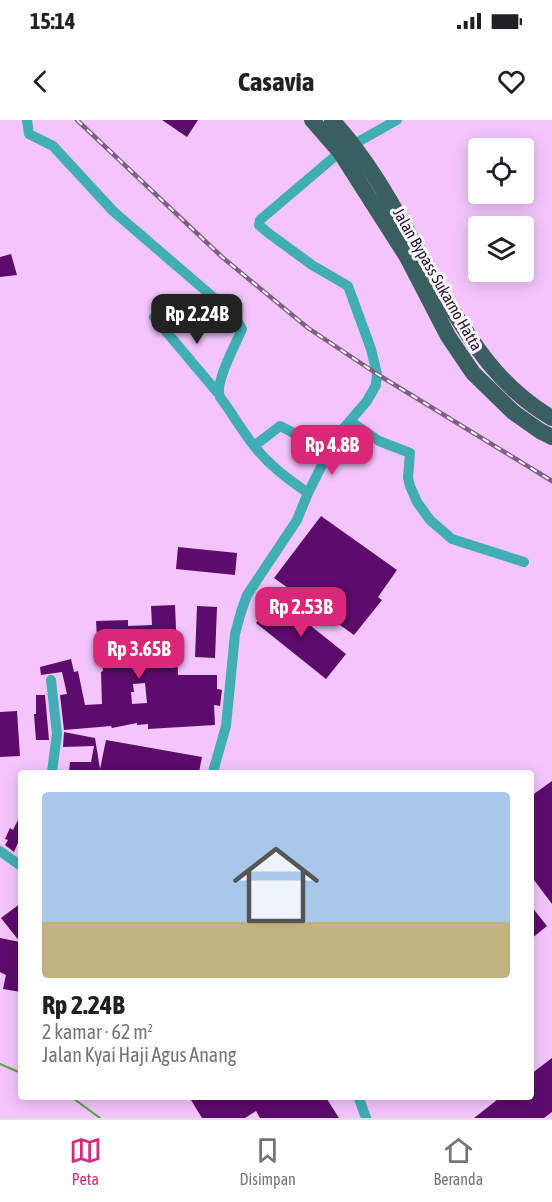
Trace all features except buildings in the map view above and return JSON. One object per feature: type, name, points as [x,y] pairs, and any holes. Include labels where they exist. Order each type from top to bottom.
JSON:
[{"type":"highway","name":"Jalan Bypass Sukarno Hatta","points":[[312,120],[375,177],[478,351],[507,385],[539,410],[552,417]]},
{"type":"highway","name":"Jalan Bypass Sukarno Hatta","points":[[332,120],[448,336],[468,367],[513,412],[540,432],[552,437]]},
{"type":"street","points":[[27,120],[29,134],[53,146],[113,211],[235,316],[242,329],[217,392]]},
{"type":"street","points":[[214,770],[226,726],[236,634],[240,612],[247,595],[297,520],[329,451],[367,401],[376,385],[377,374],[368,339],[348,286],[312,265],[267,232],[259,225],[260,220],[346,149],[398,120]]},
{"type":"street","points":[[154,317],[217,392],[254,446],[283,476],[308,493]]},
{"type":"street","points":[[350,421],[379,441],[410,453],[408,478],[417,502],[430,520],[452,539],[524,562]]},
{"type":"street","points":[[254,446],[280,426],[329,451]]},
{"type":"street","points":[[51,680],[57,734],[52,770]]},
{"type":"street","points":[[0,851],[18,864]]},
{"type":"street","points":[[359,1100],[366,1118]]},
{"type":"waterway","points":[[0,1064],[18,1072]]},
{"type":"waterway","points":[[75,1100],[100,1118]]},
{"type":"railway","points":[[77,120],[222,257],[308,328],[377,374],[552,481]]}]
